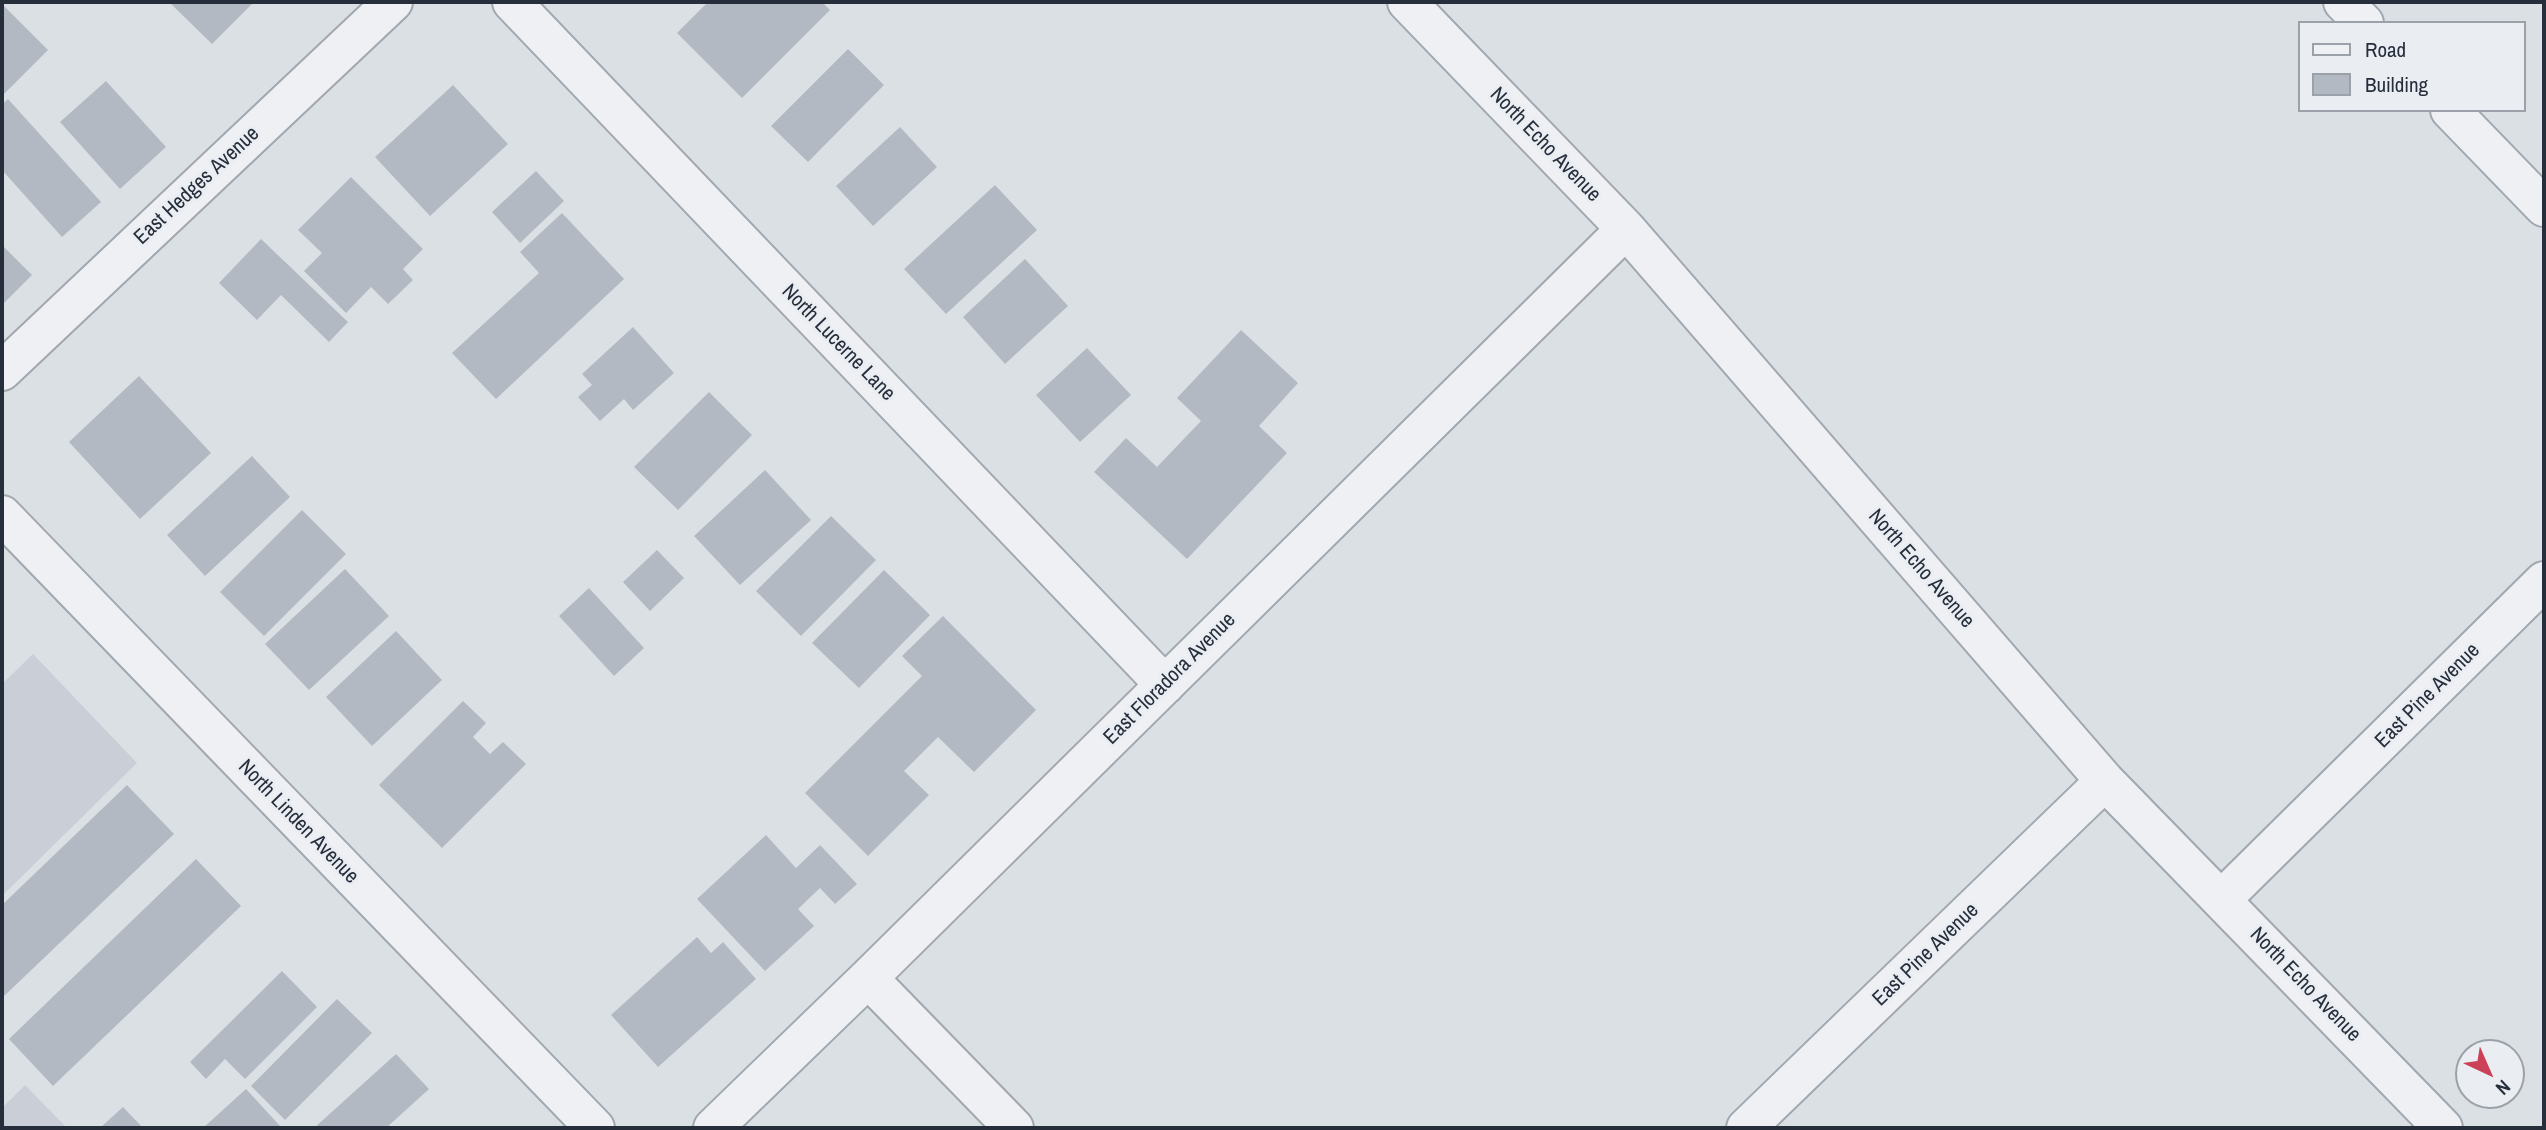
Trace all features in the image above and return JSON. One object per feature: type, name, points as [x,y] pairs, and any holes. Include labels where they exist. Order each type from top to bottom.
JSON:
[{"type":"street","name":"East Hedges Avenue","points":[[2,371],[393,2]]},
{"type":"street","name":"North Lucerne Lane","points":[[512,2],[1165,685]]},
{"type":"street","name":"North Echo Avenue","points":[[1407,2],[1626,229],[2105,781],[2443,1128]]},
{"type":"street","points":[[2343,2],[2362,21]]},
{"type":"street","points":[[2452,112],[2544,207]]},
{"type":"street","name":"East Floradora Avenue","points":[[713,1128],[869,978],[1626,229]]},
{"type":"street","name":"North Linden Avenue","points":[[2,515],[595,1128]]},
{"type":"street","name":"East Pine Avenue","points":[[2222,899],[2544,581]]},
{"type":"street","name":"East Pine Avenue","points":[[1746,1128],[2105,781]]},
{"type":"street","points":[[869,978],[1014,1128]]},
{"type":"shaded area","points":[[33,654],[137,763],[2,896],[2,684]]},
{"type":"shaded area","points":[[25,1085],[67,1128],[2,1128],[2,1108]]},
{"type":"building","points":[[169,2],[254,2],[212,44]]},
{"type":"building","points":[[708,2],[822,2],[830,10],[742,98],[677,33]]},
{"type":"building","points":[[2,4],[48,50],[2,96]]},
{"type":"building","points":[[848,49],[884,85],[808,162],[771,126]]},
{"type":"building","points":[[106,81],[166,147],[120,189],[60,122]]},
{"type":"building","points":[[453,85],[508,144],[430,216],[375,157]]},
{"type":"building","points":[[8,99],[101,202],[62,237],[2,170],[2,104]]},
{"type":"building","points":[[900,127],[937,167],[873,226],[836,186]]},
{"type":"building","points":[[536,171],[564,201],[520,243],[492,212]]},
{"type":"building","points":[[351,177],[423,249],[403,269],[413,280],[388,304],[371,287],[346,313],[304,271],[322,253],[298,230]]},
{"type":"building","points":[[995,185],[1037,230],[946,314],[904,269]]},
{"type":"building","points":[[562,213],[624,279],[496,399],[452,353],[539,273],[520,252]]},
{"type":"building","points":[[261,239],[348,322],[329,342],[281,295],[257,320],[219,283]]},
{"type":"building","points":[[2,245],[32,275],[2,305]]},
{"type":"building","points":[[1025,259],[1068,306],[1005,364],[963,317]]},
{"type":"building","points":[[633,327],[674,373],[633,410],[624,399],[600,421],[578,397],[592,385],[582,374]]},
{"type":"building","points":[[1241,330],[1298,383],[1259,426],[1287,453],[1187,559],[1094,472],[1126,438],[1157,467],[1201,421],[1177,398]]},
{"type":"building","points":[[1087,348],[1131,395],[1080,442],[1036,395]]},
{"type":"building","points":[[139,376],[211,453],[140,519],[69,442]]},
{"type":"building","points":[[709,392],[752,435],[678,510],[634,467]]},
{"type":"building","points":[[252,456],[290,497],[205,576],[167,535]]},
{"type":"building","points":[[765,470],[811,520],[740,585],[694,536]]},
{"type":"building","points":[[302,510],[346,554],[264,636],[220,592]]},
{"type":"building","points":[[831,516],[876,560],[801,636],[756,591]]},
{"type":"building","points":[[657,550],[684,578],[650,611],[623,582]]},
{"type":"building","points":[[345,569],[389,616],[309,690],[265,644]]},
{"type":"building","points":[[884,570],[930,615],[859,688],[812,643]]},
{"type":"building","points":[[589,588],[644,648],[614,676],[559,616]]},
{"type":"building","points":[[943,616],[1036,710],[974,772],[938,737],[904,771],[929,795],[868,856],[805,793],[922,676],[902,656]]},
{"type":"building","points":[[396,631],[442,680],[372,746],[326,697]]},
{"type":"building","points":[[463,701],[486,723],[473,737],[490,754],[503,742],[526,764],[442,848],[379,785]]},
{"type":"building","points":[[127,785],[174,834],[2,998],[2,905]]},
{"type":"building","points":[[766,835],[796,868],[820,845],[857,884],[835,904],[820,888],[798,909],[814,926],[765,971],[697,899]]},
{"type":"building","points":[[196,859],[241,906],[53,1086],[9,1039]]},
{"type":"building","points":[[697,937],[711,953],[723,942],[756,979],[658,1067],[611,1015]]},
{"type":"building","points":[[282,971],[317,1007],[245,1079],[225,1059],[206,1079],[190,1062]]},
{"type":"building","points":[[337,999],[372,1033],[285,1120],[251,1086]]},
{"type":"building","points":[[396,1054],[429,1089],[386,1128],[314,1128]]},
{"type":"building","points":[[246,1089],[282,1128],[203,1128]]},
{"type":"building","points":[[123,1107],[143,1128],[100,1128]]}]
